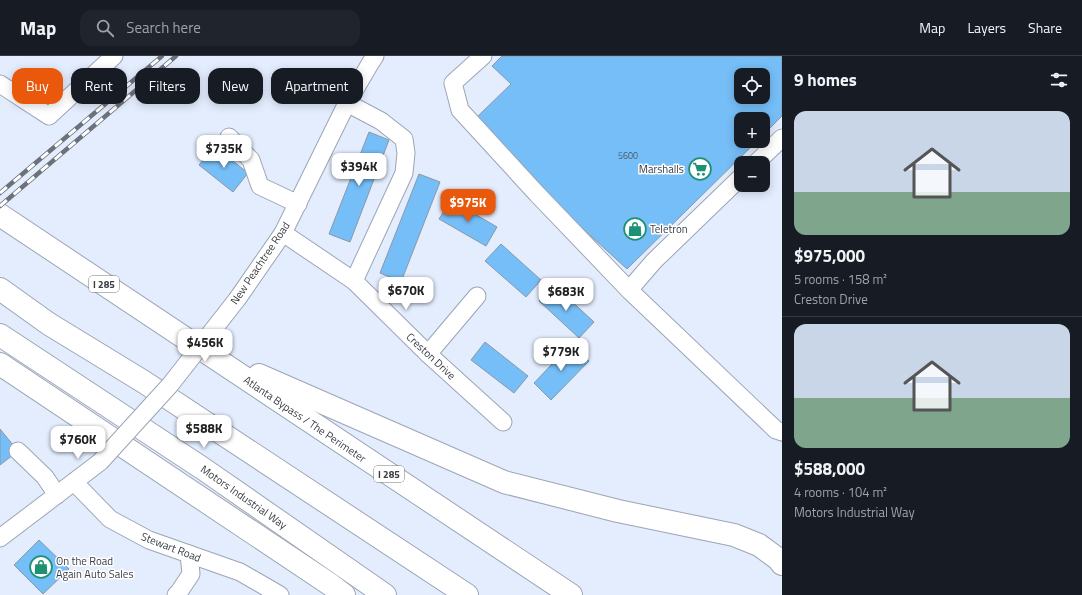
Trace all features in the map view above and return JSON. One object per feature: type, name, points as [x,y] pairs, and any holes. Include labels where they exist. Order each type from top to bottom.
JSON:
[{"type":"main road","name":"Atlanta Bypass / The Perimeter","points":[[0,215],[571,595]]},
{"type":"main road","points":[[0,289],[49,324],[144,382],[467,595]]},
{"type":"main road","name":"Motors Industrial Way","points":[[0,335],[202,468],[385,595]]},
{"type":"main road","points":[[207,354],[504,482],[618,511],[734,535],[759,545],[778,559],[782,564]]},
{"type":"main road","points":[[0,364],[324,580],[344,595]]},
{"type":"main road","points":[[745,540],[782,545]]},
{"type":"street","points":[[0,84],[49,116],[114,56]]},
{"type":"street","name":"New Peachtree Road","points":[[363,74],[375,56]]},
{"type":"street","points":[[483,56],[454,83],[460,110],[537,194],[629,290],[776,430],[782,432]]},
{"type":"street","name":"New Peachtree Road","points":[[0,538],[100,462],[170,384],[238,298],[283,232],[347,104]]},
{"type":"street","points":[[349,104],[381,121],[404,139],[406,153],[404,173],[354,281]]},
{"type":"street","points":[[229,137],[251,160],[260,186],[298,204]]},
{"type":"street","points":[[763,156],[782,138]]},
{"type":"street","points":[[629,290],[654,262],[734,184]]},
{"type":"street","name":"Creston Drive","points":[[283,232],[354,281],[428,354],[502,422]]},
{"type":"street","points":[[428,354],[477,296]]},
{"type":"street","points":[[18,451],[45,476],[57,495]]},
{"type":"street","name":"Stewart Road","points":[[74,482],[110,519],[149,540],[240,572],[280,595]]},
{"type":"street","points":[[176,595],[191,574],[189,554]]},
{"type":"building","points":[[502,56],[782,56],[782,116],[770,128],[770,112],[734,112],[734,148],[750,148],[742,156],[734,156],[734,164],[627,269],[570,217],[523,171],[526,168],[476,118],[511,84],[492,66]]},
{"type":"building","points":[[369,132],[389,140],[350,242],[329,234]]},
{"type":"building","points":[[214,146],[248,173],[233,192],[199,165]]},
{"type":"building","points":[[419,174],[440,182],[401,282],[380,273]]},
{"type":"building","points":[[451,200],[497,227],[486,246],[439,219]]},
{"type":"building","points":[[501,244],[541,280],[526,297],[485,261]]},
{"type":"building","points":[[554,285],[594,322],[579,338],[539,301]]},
{"type":"building","points":[[485,342],[528,376],[514,393],[471,360]]},
{"type":"building","points":[[571,344],[589,361],[551,400],[534,383]]},
{"type":"building","points":[[0,429],[18,451],[0,465]]},
{"type":"building","name":"On the Road Again Auto Sales","points":[[39,540],[69,569],[43,594],[14,565]]},
{"type":"railway","points":[[0,193],[162,56]]},
{"type":"railway","points":[[0,206],[176,56]]},
{"type":"place","name":"Marshalls","points":[[700,169]]},
{"type":"place","name":"Teletron","points":[[635,229]]},
{"type":"place","name":"On the Road Again Auto Sales","points":[[41,567]]}]
